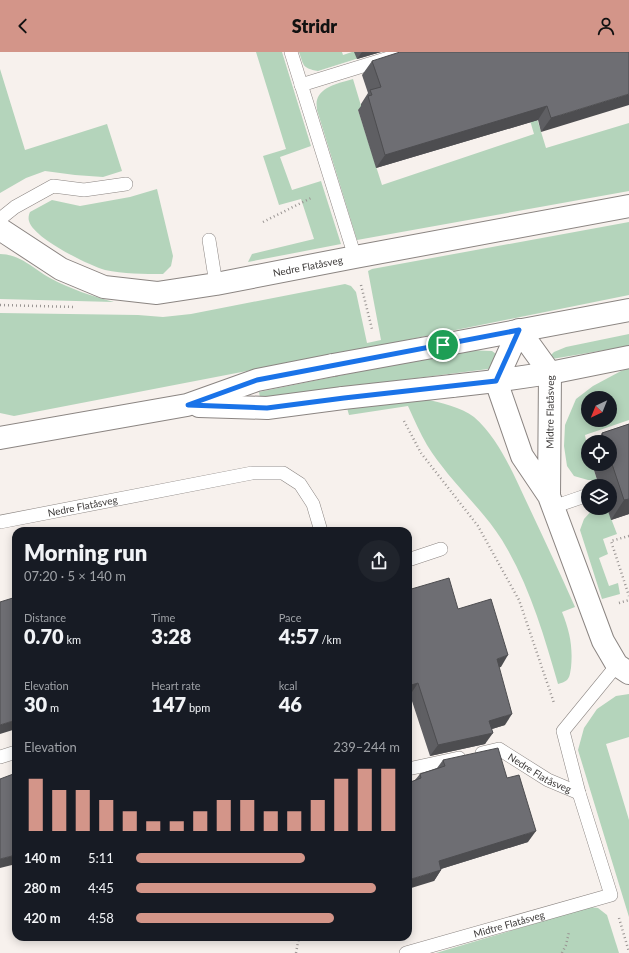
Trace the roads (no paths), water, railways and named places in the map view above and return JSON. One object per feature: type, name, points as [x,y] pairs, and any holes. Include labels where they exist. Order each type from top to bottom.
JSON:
[{"type":"street","name":"Nedre Flatåsveg","points":[[0,229],[61,269],[104,287],[157,293],[216,284],[629,206]]},
{"type":"street","points":[[0,438],[188,405],[257,380],[629,310]]},
{"type":"street","points":[[496,381],[519,330]]},
{"type":"street","name":"Midtre Flatåsveg","points":[[519,330],[550,373],[551,502]]},
{"type":"street","points":[[188,405],[267,408],[496,381],[550,373],[629,357]]},
{"type":"street","name":"Midtre Flatåsveg","points":[[496,381],[522,456],[551,502],[603,641],[623,669]]},
{"type":"lane","points":[[291,52],[355,257]]},
{"type":"lane","points":[[301,85],[408,52]]},
{"type":"lane","points":[[0,219],[15,207],[53,186],[84,190],[126,184]]},
{"type":"lane","points":[[209,240],[216,284]]},
{"type":"lane","name":"Nedre Flatåsveg","points":[[0,522],[252,473],[283,473],[300,484],[313,504],[320,527]]},
{"type":"lane","points":[[551,502],[581,496]]},
{"type":"lane","points":[[412,559],[441,549]]},
{"type":"lane","points":[[579,793],[563,731],[623,669]]},
{"type":"lane","name":"Nedre Flatåsveg","points":[[412,767],[499,749],[548,780],[579,793]]},
{"type":"lane","points":[[0,757],[12,753]]},
{"type":"lane","name":"Midtre Flatåsveg","points":[[406,953],[611,895],[579,793]]}]
